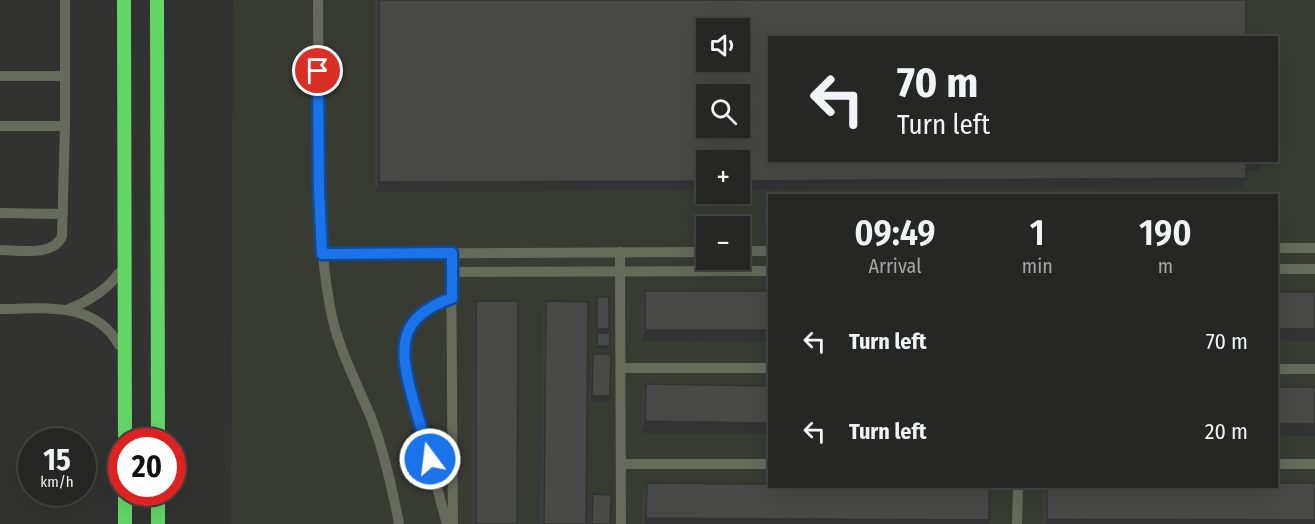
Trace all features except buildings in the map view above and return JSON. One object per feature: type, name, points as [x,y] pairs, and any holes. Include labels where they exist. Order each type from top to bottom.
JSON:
[{"type":"street","points":[[123,0],[125,428]]},
{"type":"street","points":[[157,0],[158,428]]},
{"type":"street","points":[[125,506],[125,524]]},
{"type":"street","points":[[158,506],[158,524]]},
{"type":"lane","points":[[0,250],[53,247],[62,236],[65,0]]},
{"type":"lane","points":[[318,0],[319,190],[322,254],[333,319],[342,351],[383,451],[399,524]]},
{"type":"lane","points":[[0,76],[65,76]]},
{"type":"lane","points":[[0,126],[65,126]]},
{"type":"lane","points":[[0,213],[63,214]]},
{"type":"lane","points":[[1278,248],[1315,248]]},
{"type":"lane","points":[[750,251],[768,251]]},
{"type":"lane","points":[[620,252],[621,524]]},
{"type":"lane","points":[[322,254],[696,252]]},
{"type":"lane","points":[[452,253],[453,524]]},
{"type":"lane","points":[[69,309],[101,292],[124,266]]},
{"type":"lane","points":[[1278,269],[1315,269]]},
{"type":"lane","points":[[452,272],[768,271]]},
{"type":"lane","points":[[447,524],[406,373],[403,354],[407,334],[417,318],[432,305],[452,298]]},
{"type":"lane","points":[[0,309],[69,309],[87,315],[103,325],[115,339],[124,356]]},
{"type":"lane","points":[[621,368],[768,368]]},
{"type":"lane","points":[[1278,369],[1315,369]]},
{"type":"lane","points":[[621,464],[768,464]]},
{"type":"lane","points":[[1278,464],[1315,464]]},
{"type":"lane","points":[[1017,524],[1018,488]]},
{"type":"shaded area","points":[[233,0],[1315,0],[1315,524],[231,524]]},
{"type":"traffic: fast","points":[[124,0],[125,428]]},
{"type":"traffic: fast","points":[[157,0],[158,428]]},
{"type":"traffic: fast","points":[[125,506],[125,524]]},
{"type":"traffic: fast","points":[[158,506],[158,524]]},
{"type":"route","points":[[318,71],[322,254],[452,253],[452,298],[432,305],[417,318],[407,334],[403,354],[406,373],[430,459]]}]
